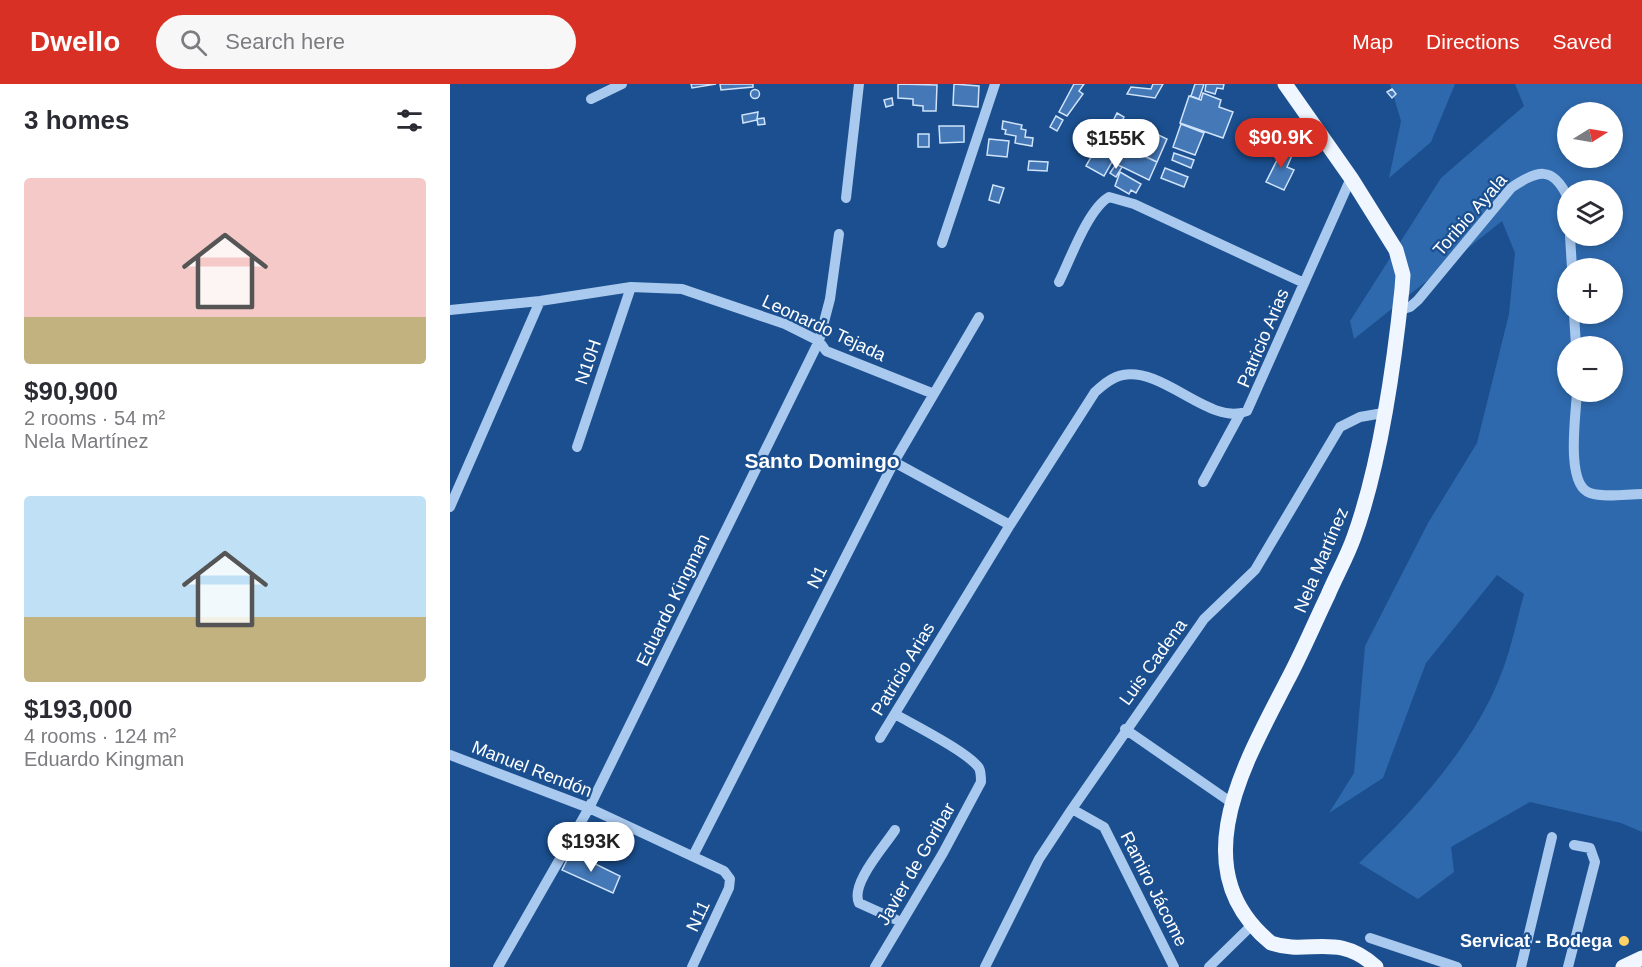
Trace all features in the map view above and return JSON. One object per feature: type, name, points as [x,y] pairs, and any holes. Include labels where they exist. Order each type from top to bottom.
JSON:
[{"type":"main road","name":"Nela Martínez","points":[[1285,84],[1351,178],[1396,250],[1403,275],[1400,310],[1368,495],[1354,540],[1247,760],[1232,803],[1225,853],[1227,877],[1235,902],[1251,926],[1276,945],[1335,946],[1363,956],[1376,967]]},
{"type":"main road","points":[[1623,967],[1642,958]]},
{"type":"street","points":[[591,99],[622,84]]},
{"type":"street","points":[[846,198],[859,84]]},
{"type":"street","points":[[942,243],[995,84]]},
{"type":"street","name":"Toribio Ayala","points":[[1400,310],[1410,307],[1418,300],[1511,188],[1527,177],[1545,174],[1558,180]]},
{"type":"street","name":"Patricio Arias","points":[[880,738],[1010,525],[1095,392],[1109,381],[1123,375],[1140,375],[1156,380],[1222,412],[1240,414],[1247,411],[1253,403],[1351,178]]},
{"type":"street","points":[[1059,282],[1091,218],[1101,202],[1109,197],[1134,204],[1304,283]]},
{"type":"street","name":"Eduardo Kingman","points":[[498,967],[589,808],[819,340],[830,299],[839,234]]},
{"type":"street","name":"Leonardo Tejada","points":[[450,310],[540,301],[631,287],[682,289],[785,324],[819,340],[826,351],[934,394]]},
{"type":"street","name":"N10H","points":[[577,447],[631,287]]},
{"type":"street","points":[[450,507],[540,301]]},
{"type":"street","name":"N1","points":[[693,856],[894,462],[979,317]]},
{"type":"street","points":[[1576,402],[1575,476],[1580,486],[1588,493],[1599,495],[1642,494]]},
{"type":"street","points":[[1203,482],[1240,414]]},
{"type":"street","name":"Luis Cadena","points":[[985,967],[1039,859],[1125,729],[1204,619],[1255,570],[1340,427],[1360,417],[1383,414]]},
{"type":"street","points":[[894,462],[1010,525]]},
{"type":"street","name":"Javier de Goribar","points":[[874,967],[943,853],[981,776],[980,769],[965,756],[895,714]]},
{"type":"street","points":[[1125,729],[1232,803]]},
{"type":"street","name":"Manuel Rendón","points":[[450,756],[589,808],[693,856],[724,872],[730,879]]},
{"type":"street","name":"Ramiro Jácome","points":[[1072,809],[1104,827],[1174,967]]},
{"type":"street","points":[[895,830],[860,881],[856,896],[859,903],[902,922]]},
{"type":"street","points":[[1521,967],[1552,837]]},
{"type":"street","points":[[1568,967],[1595,862],[1590,848],[1574,845]]},
{"type":"street","name":"N11","points":[[692,967],[729,888],[730,879]]},
{"type":"street","points":[[1209,967],[1251,926]]},
{"type":"street","points":[[1370,938],[1457,967]]},
{"type":"shaded area","points":[[1390,84],[1455,84],[1431,142],[1389,178],[1401,121]]},
{"type":"shaded area","points":[[1515,84],[1642,84],[1642,832],[1621,823],[1530,802],[1451,847],[1454,872],[1418,899],[1359,863],[1422,798],[1461,749],[1477,723],[1492,696],[1503,669],[1524,594],[1497,575],[1426,663],[1383,778],[1329,813],[1354,773],[1365,646],[1428,523],[1477,443],[1509,314],[1515,253],[1502,221],[1354,339],[1350,321],[1441,178],[1524,106]]},
{"type":"building","points":[[691,84],[716,84],[692,88]]},
{"type":"building","points":[[720,84],[753,84],[753,87],[721,90]]},
{"type":"building","points":[[898,84],[937,85],[936,111],[923,111],[923,106],[913,105],[913,99],[898,98]]},
{"type":"building","points":[[954,84],[979,86],[978,107],[953,105]]},
{"type":"building","points":[[1074,84],[1084,84],[1079,91],[1083,94],[1067,116],[1059,112]]},
{"type":"building","points":[[1153,84],[1163,84],[1155,98],[1127,94],[1131,87],[1151,89]]},
{"type":"building","points":[[1195,84],[1204,84],[1199,99],[1191,96]]},
{"type":"building","points":[[1206,84],[1224,84],[1223,89],[1217,88],[1215,94],[1205,91]]},
{"type":"building","points":[[1392,89],[1396,94],[1392,98],[1387,92]]},
{"type":"building","points":[[755,90],[759,94],[755,98],[751,94]]},
{"type":"building","points":[[1203,93],[1221,100],[1219,107],[1233,112],[1223,138],[1180,123],[1189,96],[1201,100]]},
{"type":"building","points":[[892,98],[893,105],[886,107],[884,100]]},
{"type":"building","points":[[758,112],[757,120],[743,123],[742,115]]},
{"type":"building","points":[[1117,113],[1124,117],[1121,123],[1114,119]]},
{"type":"building","points":[[1056,116],[1063,120],[1057,131],[1050,127]]},
{"type":"building","points":[[764,118],[765,124],[758,125],[757,119]]},
{"type":"building","points":[[1285,120],[1293,124],[1283,147],[1274,143]]},
{"type":"building","points":[[1003,121],[1022,125],[1021,129],[1026,130],[1025,137],[1033,138],[1032,146],[1015,143],[1016,136],[1005,134],[1006,130],[1002,129]]},
{"type":"building","points":[[1181,124],[1204,133],[1195,155],[1173,147]]},
{"type":"building","points":[[1138,125],[1167,139],[1157,162],[1126,147]]},
{"type":"building","points":[[939,126],[964,126],[964,142],[940,143]]},
{"type":"building","points":[[1108,127],[1126,137],[1104,176],[1086,166]]},
{"type":"building","points":[[918,134],[929,134],[929,147],[918,147]]},
{"type":"building","points":[[989,139],[1009,141],[1007,157],[987,155]]},
{"type":"building","points":[[1278,145],[1293,153],[1287,167],[1294,170],[1284,190],[1266,182],[1279,156],[1274,153]]},
{"type":"building","points":[[1124,147],[1157,162],[1149,180],[1116,164]]},
{"type":"building","points":[[1174,153],[1194,160],[1191,168],[1172,160]]},
{"type":"building","points":[[1029,161],[1048,162],[1047,171],[1028,170]]},
{"type":"building","points":[[1116,164],[1122,167],[1116,177],[1110,173]]},
{"type":"building","points":[[1165,168],[1188,177],[1184,187],[1161,178]]},
{"type":"building","points":[[1120,172],[1141,184],[1136,193],[1131,190],[1129,194],[1115,186]]},
{"type":"building","points":[[993,185],[1004,188],[999,203],[989,200]]},
{"type":"building","points":[[571,852],[620,876],[613,893],[562,870]]},
{"type":"place","name":"Servicat - Bodega","points":[[1624,941]]},
{"type":"district","name":"Santo Domingo","points":[[822,461]]}]
